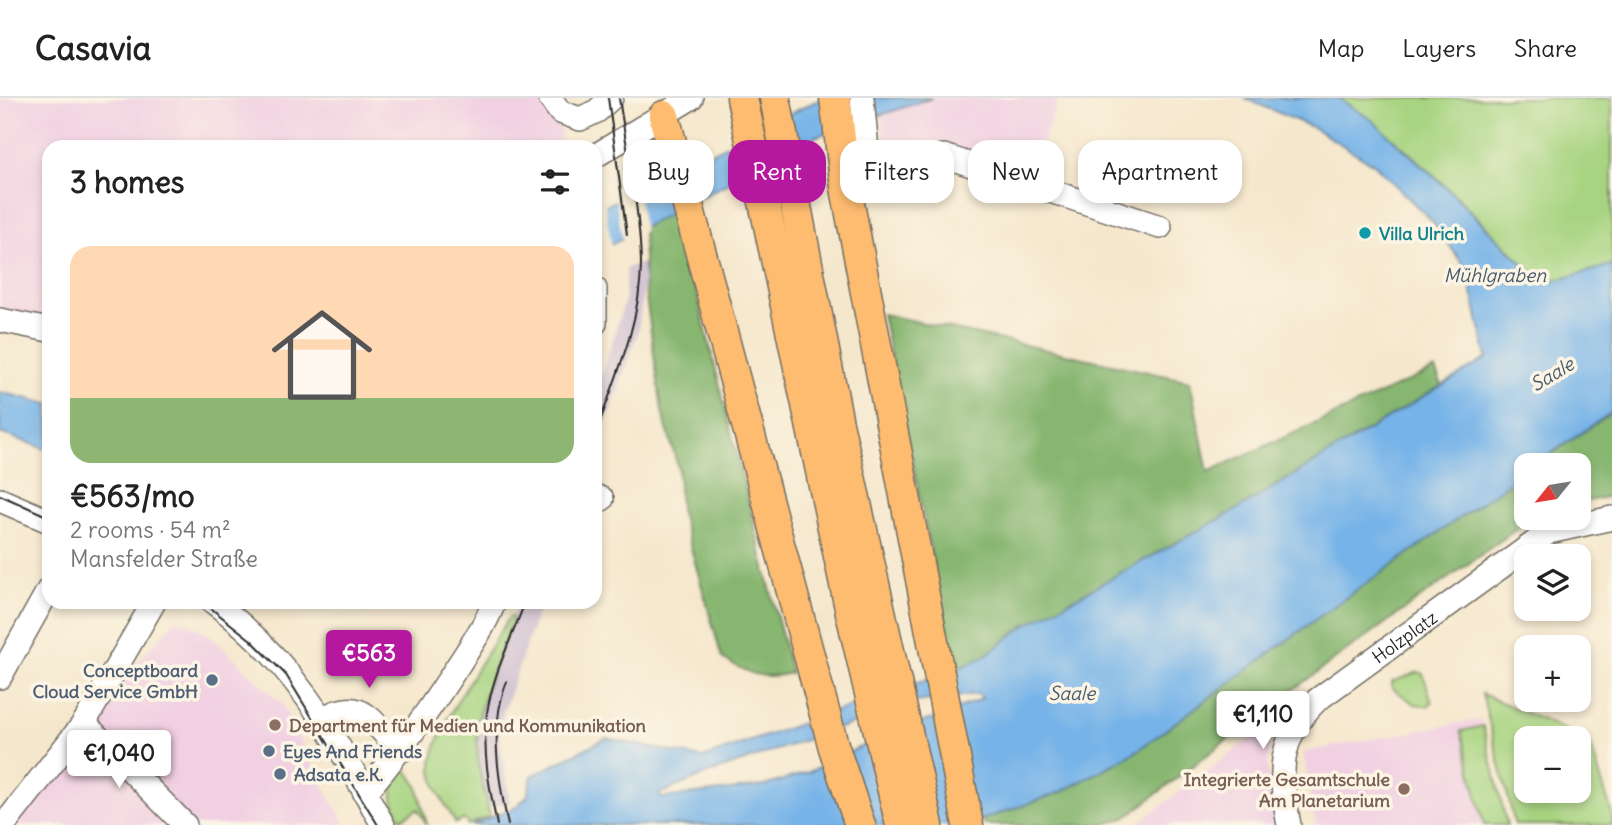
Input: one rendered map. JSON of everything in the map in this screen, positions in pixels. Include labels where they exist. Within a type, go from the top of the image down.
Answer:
[{"type":"main road","points":[[742,98],[769,232],[864,610],[928,825]]},
{"type":"main road","points":[[775,98],[901,825]]},
{"type":"main road","points":[[835,98],[850,140]]},
{"type":"main road","points":[[663,107],[801,628],[834,748],[860,825]]},
{"type":"main road","points":[[861,203],[924,595],[968,825]]},
{"type":"street","points":[[550,98],[560,112],[573,118],[592,114],[611,98]]},
{"type":"street","points":[[602,151],[663,107],[691,98]]},
{"type":"street","points":[[853,140],[862,98]]},
{"type":"street","points":[[954,159],[1160,227]]},
{"type":"street","points":[[0,320],[42,329]]},
{"type":"street","points":[[0,500],[42,518]]},
{"type":"street","name":"Holzplatz","points":[[1289,825],[1282,767],[1286,744],[1303,713],[1549,532],[1612,518]]},
{"type":"street","points":[[0,677],[42,602]]},
{"type":"street","points":[[4,825],[84,723],[150,609]]},
{"type":"street","points":[[221,609],[275,655],[300,684],[383,825]]},
{"type":"street","points":[[365,793],[402,750],[475,638],[490,609]]},
{"type":"street","points":[[322,719],[347,707],[360,710],[402,750]]},
{"type":"street","points":[[84,723],[185,825]]},
{"type":"shaded area","points":[[0,98],[555,98],[561,140],[42,140],[42,329],[0,320]]},
{"type":"shaded area","points":[[932,98],[1059,98],[1043,140],[968,140],[968,157],[954,153],[954,140],[884,140],[881,115]]},
{"type":"shaded area","points":[[646,262],[638,333],[602,433],[602,374],[624,303],[626,268]]},
{"type":"shaded area","points":[[516,609],[539,609],[501,719],[499,738],[510,803],[487,807],[477,743],[481,706]]},
{"type":"shaded area","points":[[175,621],[187,622],[212,637],[282,704],[346,825],[14,825],[92,728],[143,656]]},
{"type":"shaded area","points":[[1276,719],[1267,765],[1277,825],[1136,825]]},
{"type":"shaded area","name":"Integrierte Gesamtschule Am Planetarium","points":[[1481,719],[1507,825],[1316,825],[1303,752]]},
{"type":"green space","points":[[1338,98],[1612,98],[1612,265],[1543,284],[1420,162]]},
{"type":"green space","points":[[676,210],[791,673],[763,676],[739,668],[722,658],[680,509],[678,467],[662,411],[645,290],[643,227]]},
{"type":"green space","points":[[882,314],[1190,381],[1208,472],[1435,369],[1442,385],[1238,509],[1026,625],[983,657],[955,670]]},
{"type":"green space","points":[[1612,412],[1612,496],[1591,500],[1591,453],[1553,453]]},
{"type":"green space","points":[[1514,479],[1515,530],[1284,696],[1125,818],[1101,825],[984,825],[983,819],[1061,792],[1134,753],[1327,611]]},
{"type":"green space","points":[[510,616],[513,618],[488,685],[478,726],[478,760],[490,816],[468,825],[464,819],[456,823],[435,783],[432,769],[434,754],[450,715]]},
{"type":"green space","points":[[1418,672],[1423,674],[1432,702],[1428,706],[1415,704],[1392,688],[1392,682]]},
{"type":"green space","points":[[1482,694],[1514,708],[1514,712],[1524,712],[1556,726],[1514,726],[1514,803],[1591,803],[1591,747],[1612,815],[1612,825],[1515,825]]},
{"type":"green space","points":[[1483,726],[1507,825],[1484,825],[1461,731]]},
{"type":"green space","points":[[404,766],[417,785],[427,825],[418,809],[401,819],[397,811],[393,792],[396,779]]},
{"type":"water","points":[[822,98],[932,98],[809,140],[738,140]]},
{"type":"water","name":"Saale","points":[[1244,98],[1338,98],[1372,120],[1450,191],[1543,284],[1612,265],[1612,412],[1552,453],[1514,453],[1514,479],[1327,611],[1134,753],[1061,792],[967,825],[472,825],[514,808],[527,797],[532,776],[606,738],[702,758],[955,670],[983,657],[1026,625],[1238,509],[1487,358],[1467,270],[1432,221],[1375,165],[1314,128]],"holes":[[[978,694],[982,698],[856,749],[809,772],[764,786],[661,798],[659,794],[707,774],[915,702]]]},
{"type":"water","points":[[728,145],[728,183],[714,190],[714,152]]},
{"type":"water","points":[[623,197],[623,203],[690,203],[602,249],[602,208]]},
{"type":"water","points":[[0,392],[42,402],[42,448],[0,433]]},
{"type":"pier","points":[[623,192],[623,203],[640,203],[644,231],[623,242],[615,196]]},
{"type":"pier","points":[[604,202],[612,248],[602,253]]},
{"type":"tram line","points":[[608,98],[627,235]]},
{"type":"tram line","points":[[602,415],[625,351],[640,286],[638,222],[619,98]]},
{"type":"tram line","points":[[0,495],[42,514]]},
{"type":"tram line","points":[[212,609],[251,640],[286,675],[378,825]]},
{"type":"tram line","points":[[497,825],[486,761],[486,722],[496,676],[522,609]]},
{"type":"tram line","points":[[507,681],[498,716],[497,753],[508,825]]},
{"type":"place","name":"Villa Ulrich","points":[[1365,233]]},
{"type":"place","name":"Conceptboard Cloud Service GmbH","points":[[212,680]]},
{"type":"place","name":"Department für Medien und Kommunikation","points":[[275,725]]},
{"type":"place","name":"Eyes And Friends","points":[[269,751]]},
{"type":"place","name":"Adsata e.K.","points":[[280,774]]},
{"type":"place","name":"Integrierte Gesamtschule Am Planetarium","points":[[1404,789]]},
{"type":"water label","name":"Mühlgraben","points":[[1495,275]]}]
